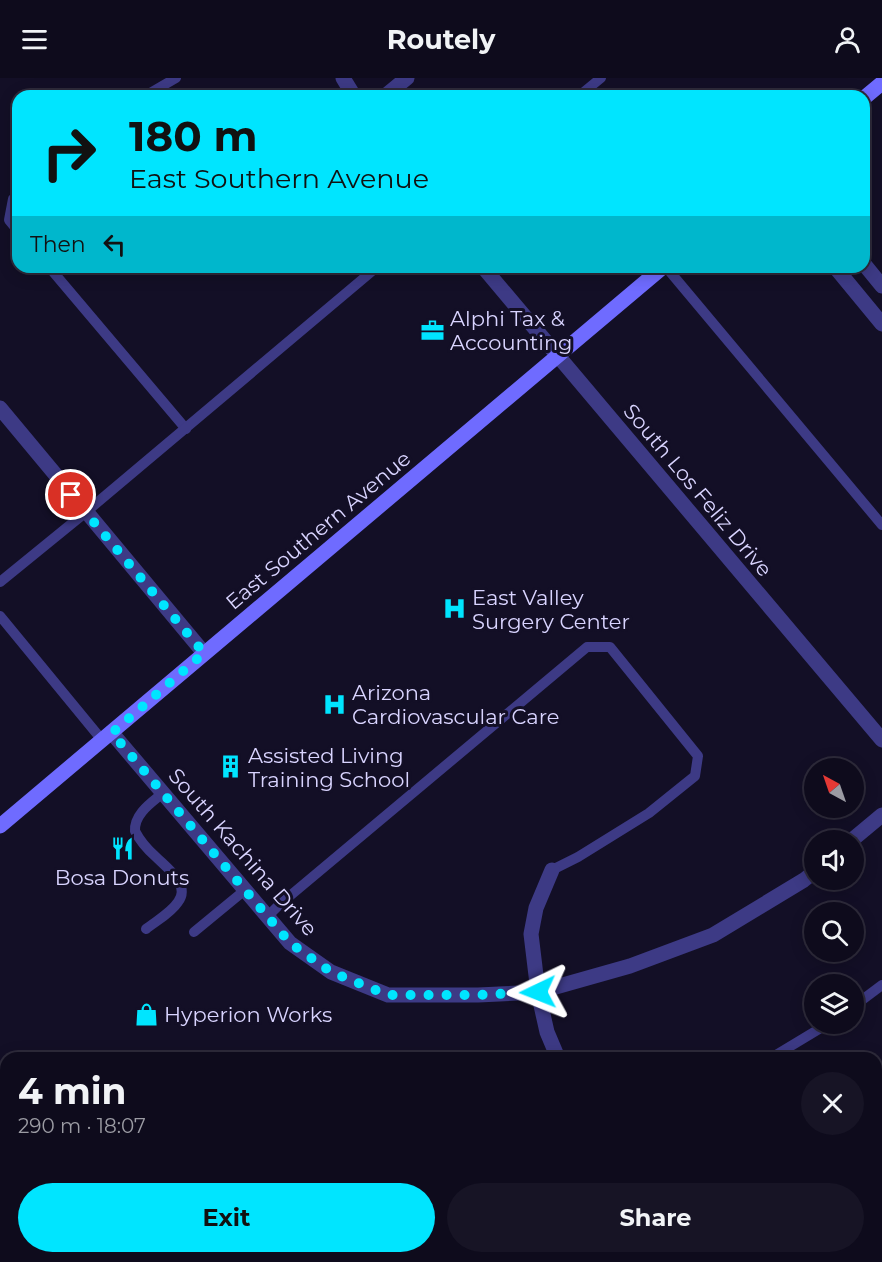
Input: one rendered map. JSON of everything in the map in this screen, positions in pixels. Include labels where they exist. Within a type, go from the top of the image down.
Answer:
[{"type":"main road","points":[[870,93],[882,83]]},
{"type":"main road","name":"East Southern Avenue","points":[[0,826],[658,273]]},
{"type":"street","points":[[393,90],[407,78]]},
{"type":"street","points":[[870,271],[882,286]]},
{"type":"street","name":"South Los Feliz Drive","points":[[488,273],[882,740]]},
{"type":"street","points":[[840,273],[882,324]]},
{"type":"street","points":[[0,408],[204,653]]},
{"type":"street","name":"South Kachina Drive","points":[[107,736],[163,793],[290,943],[331,972],[388,995],[538,992],[630,966],[713,935],[804,880]]},
{"type":"street","points":[[864,830],[882,815]]},
{"type":"street","points":[[552,870],[536,908],[531,934],[538,992],[547,1032],[555,1052]]},
{"type":"lane","points":[[155,90],[176,78]]},
{"type":"lane","points":[[586,90],[601,78]]},
{"type":"lane","points":[[12,204],[9,220],[12,224]]},
{"type":"lane","points":[[54,273],[186,429]]},
{"type":"lane","points":[[0,582],[186,429],[370,273]]},
{"type":"lane","points":[[670,273],[882,525]]},
{"type":"lane","points":[[0,616],[107,736]]},
{"type":"lane","points":[[267,917],[586,647],[610,647],[698,756],[695,776],[649,813],[552,870]]},
{"type":"lane","points":[[146,929],[181,900],[182,892],[178,880],[135,831],[136,820],[141,813],[163,793]]},
{"type":"lane","points":[[194,932],[245,890]]},
{"type":"lane","points":[[864,998],[882,985]]},
{"type":"lane","points":[[781,1052],[811,1034]]},
{"type":"place","name":"Alphi Tax & Accounting","points":[[432,330]]},
{"type":"place","name":"East Valley Surgery Center","points":[[454,609]]},
{"type":"place","name":"Arizona Cardiovascular Care","points":[[334,704]]},
{"type":"place","name":"Assisted Living Training School","points":[[230,767]]},
{"type":"place","name":"Bosa Donuts","points":[[122,849]]},
{"type":"place","name":"Hyperion Works","points":[[146,1014]]},
{"type":"route","points":[[71,495],[204,653],[112,733],[290,943],[331,972],[388,995],[538,992]]}]
